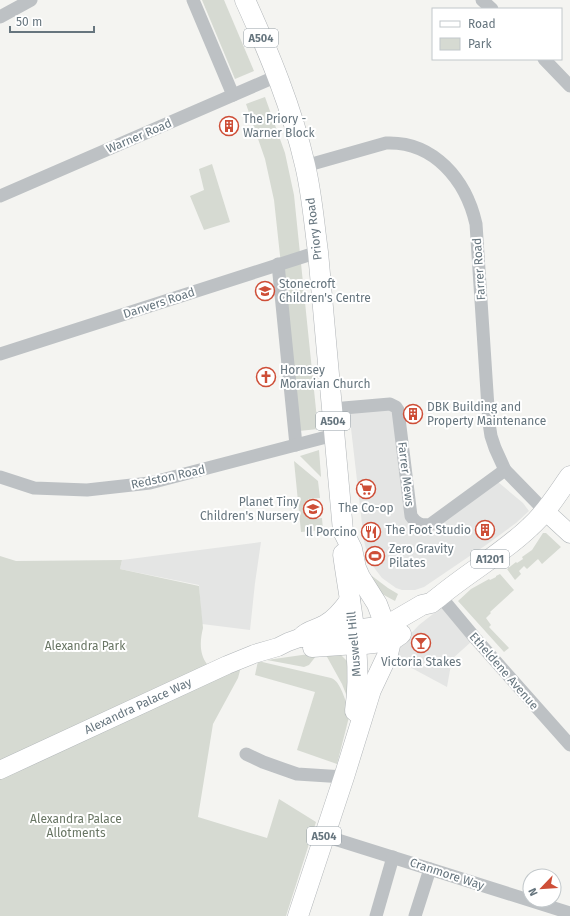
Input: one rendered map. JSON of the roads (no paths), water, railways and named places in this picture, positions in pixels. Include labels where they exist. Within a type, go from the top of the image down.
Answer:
[{"type":"main road","name":"Priory Road","points":[[245,0],[277,76],[294,125],[305,166],[318,252],[343,531],[352,549],[356,568],[360,577],[377,604],[382,634]]},
{"type":"main road","name":"A1201","points":[[382,634],[398,637],[434,604],[531,527],[545,511],[570,476]]},
{"type":"main road","name":"Muswell Hill","points":[[343,531],[343,552],[355,637],[358,691],[350,757]]},
{"type":"main road","points":[[360,577],[388,601],[402,607],[434,604]]},
{"type":"main road","points":[[302,637],[306,633],[324,626],[334,619],[341,613],[350,600]]},
{"type":"main road","name":"Muswell Hill","points":[[298,916],[371,690],[388,654],[382,634]]},
{"type":"main road","points":[[355,637],[366,641],[371,637],[382,634]]},
{"type":"main road","points":[[358,691],[382,634]]},
{"type":"street","points":[[0,17],[31,0]]},
{"type":"street","points":[[193,0],[233,95]]},
{"type":"street","points":[[482,0],[491,8]]},
{"type":"street","points":[[545,60],[570,86]]},
{"type":"street","name":"Warner Road","points":[[0,196],[277,76]]},
{"type":"street","name":"Farrer Road","points":[[305,166],[386,143],[398,142],[418,148],[431,155],[457,179],[472,207],[476,224],[491,436],[505,470],[545,511]]},
{"type":"street","name":"Danvers Road","points":[[0,354],[318,252]]},
{"type":"street","points":[[278,264],[296,445]]},
{"type":"street","name":"Farrer Mews","points":[[332,409],[390,404],[396,407],[398,410],[411,516],[418,524],[431,524],[505,470]]},
{"type":"street","name":"Redston Road","points":[[0,477],[34,488],[95,490],[150,484],[334,435]]},
{"type":"street","points":[[545,511],[570,534]]},
{"type":"street","name":"Etheldene Avenue","points":[[434,604],[570,745]]},
{"type":"street","name":"Alexandra Palace Way","points":[[0,770],[227,665],[254,654],[278,648],[288,642],[302,637],[307,639],[355,637]]},
{"type":"street","name":"Alexandra Palace Way","points":[[278,648],[290,650],[355,637]]},
{"type":"street","points":[[246,754],[263,762],[298,774],[344,777]]},
{"type":"street","name":"Cranmore Way","points":[[325,836],[570,913]]},
{"type":"street","points":[[376,916],[393,857]]},
{"type":"street","points":[[415,916],[430,869]]},
{"type":"place","name":"The Priory - Warner Block","points":[[229,126]]},
{"type":"place","name":"Stonecroft Children's Centre","points":[[265,291]]},
{"type":"place","name":"Hornsey Moravian Church","points":[[266,377]]},
{"type":"place","name":"DBK Building and Property Maintenance","points":[[413,414]]},
{"type":"place","name":"The Co-op","points":[[366,489]]},
{"type":"place","name":"Planet Tiny Children's Nursery","points":[[313,509]]},
{"type":"place","name":"The Foot Studio","points":[[485,530]]},
{"type":"place","name":"Il Porcino","points":[[371,532]]},
{"type":"place","name":"Zero Gravity Pilates","points":[[375,556]]},
{"type":"place","name":"Victoria Stakes","points":[[421,643]]},
{"type":"park label","name":"Alexandra Park","points":[[85,646]]},
{"type":"park label","name":"Alexandra Palace Allotments","points":[[76,826]]}]
